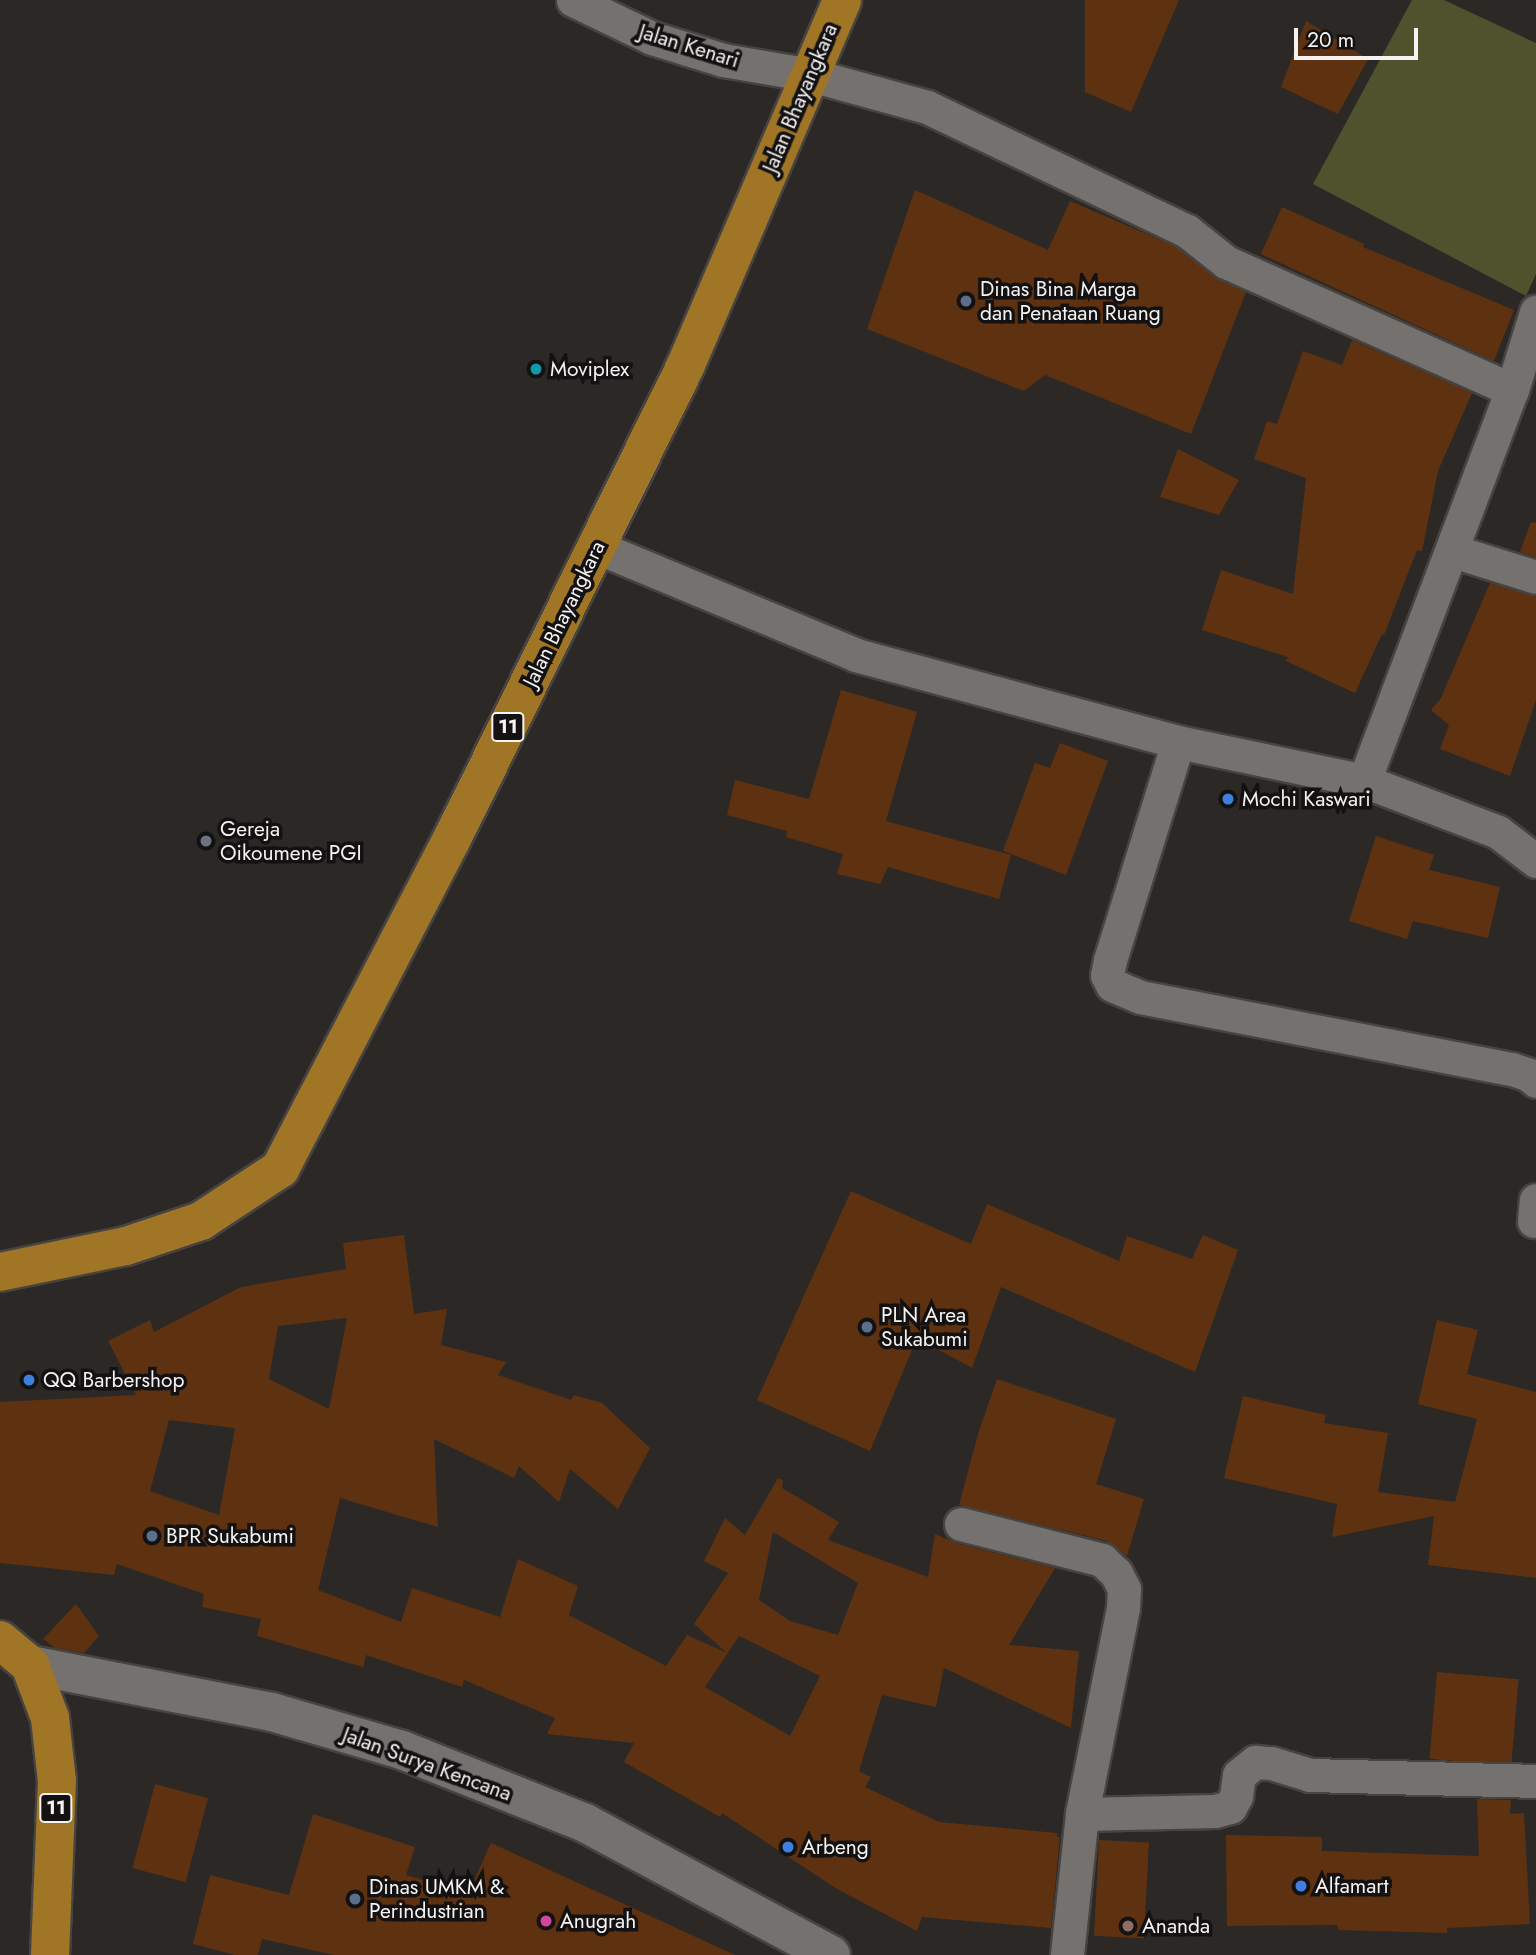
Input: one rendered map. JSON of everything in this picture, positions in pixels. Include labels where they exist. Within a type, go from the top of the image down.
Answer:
[{"type":"highway","name":"Jalan Bhayangkara","points":[[0,1272],[126,1246],[201,1221],[280,1169],[452,839],[685,367],[842,0]]},
{"type":"highway","name":"Jalan Surya Kencana","points":[[0,1640],[30,1665]]},
{"type":"highway","name":"11","points":[[30,1665],[50,1717],[57,1781],[50,1955]]},
{"type":"street","name":"Jalan Kenari","points":[[573,0],[652,38],[723,60],[811,75],[927,107],[1187,231],[1226,262],[1512,390]]},
{"type":"street","points":[[1364,781],[1453,551],[1512,390],[1536,312]]},
{"type":"street","points":[[597,547],[856,655],[1178,742],[1364,781],[1498,832],[1536,861]]},
{"type":"street","points":[[1453,551],[1536,577]]},
{"type":"street","points":[[1178,742],[1110,961],[1107,975],[1112,985],[1140,997],[1512,1069],[1530,1075],[1536,1081]]},
{"type":"street","points":[[961,1524],[1102,1560],[1116,1573],[1124,1589],[1123,1608],[1082,1814],[1067,1955]]},
{"type":"street","name":"Jalan Surya Kencana","points":[[30,1665],[272,1712],[402,1750],[585,1823],[831,1955]]},
{"type":"street","points":[[1082,1814],[1215,1811],[1230,1807],[1236,1796],[1239,1775],[1255,1762],[1271,1763],[1310,1775],[1536,1781]]},
{"type":"green space","points":[[1412,0],[1444,0],[1536,43],[1536,274],[1526,296],[1313,184]]},
{"type":"building","points":[[1085,0],[1179,0],[1131,112],[1085,92]]},
{"type":"building","points":[[1306,21],[1368,59],[1338,114],[1281,87]]},
{"type":"building","points":[[915,190],[1048,250],[1070,201],[1177,247],[1214,277],[1246,292],[1191,434],[1045,375],[1024,391],[867,329]]},
{"type":"building","points":[[1282,207],[1364,244],[1363,247],[1514,310],[1494,361],[1261,254]]},
{"type":"building","points":[[1352,340],[1472,393],[1438,471],[1422,551],[1417,550],[1384,635],[1382,634],[1355,693],[1286,661],[1288,657],[1202,630],[1221,570],[1293,594],[1306,478],[1254,459],[1267,421],[1277,424],[1303,351],[1342,365]]},
{"type":"building","points":[[1178,449],[1239,480],[1219,515],[1160,497]]},
{"type":"building","points":[[1531,522],[1536,523],[1536,557],[1520,552]]},
{"type":"building","points":[[1490,583],[1536,596],[1536,700],[1510,776],[1440,749],[1449,725],[1431,710],[1441,698]]},
{"type":"building","points":[[841,690],[917,712],[886,821],[1011,855],[999,899],[888,867],[880,884],[837,874],[843,854],[786,837],[787,831],[727,815],[735,780],[809,799]]},
{"type":"building","points":[[1060,743],[1108,761],[1066,875],[1003,851],[1035,763],[1050,768]]},
{"type":"building","points":[[1376,836],[1434,855],[1429,870],[1500,887],[1488,938],[1413,921],[1407,939],[1349,921]]},
{"type":"building","points":[[851,1191],[971,1244],[987,1204],[1119,1261],[1127,1236],[1192,1259],[1203,1235],[1238,1250],[1195,1372],[1001,1287],[972,1368],[917,1338],[870,1451],[757,1400]]},
{"type":"building","points":[[404,1235],[414,1314],[447,1309],[441,1345],[506,1362],[498,1375],[571,1400],[574,1395],[602,1403],[650,1448],[618,1509],[570,1469],[559,1502],[519,1466],[514,1478],[434,1439],[438,1527],[340,1498],[318,1590],[401,1622],[412,1588],[500,1617],[518,1559],[578,1586],[569,1615],[666,1666],[687,1635],[727,1653],[694,1624],[728,1573],[704,1561],[725,1518],[745,1535],[778,1478],[783,1480],[782,1488],[839,1522],[828,1540],[928,1577],[935,1534],[956,1543],[1055,1568],[1009,1645],[1079,1651],[1071,1728],[944,1668],[936,1707],[882,1695],[859,1771],[871,1777],[865,1787],[939,1822],[1057,1833],[1057,1837],[1060,1837],[1051,1928],[922,1917],[917,1931],[837,1889],[722,1813],[720,1817],[624,1762],[634,1743],[547,1734],[555,1718],[464,1680],[462,1687],[366,1655],[363,1667],[257,1636],[261,1619],[202,1607],[204,1594],[117,1564],[114,1575],[0,1563],[0,1402],[136,1395],[108,1341],[150,1320],[154,1332],[241,1287],[346,1269],[343,1243]],"holes":[[[347,1318],[329,1409],[269,1379],[278,1326]],[[169,1420],[235,1428],[219,1515],[150,1491]],[[773,1532],[858,1583],[838,1635],[790,1621],[759,1600]],[[739,1636],[820,1676],[790,1736],[705,1687]]]},
{"type":"building","points":[[1437,1320],[1478,1330],[1467,1374],[1536,1392],[1536,1578],[1428,1565],[1434,1516],[1332,1537],[1337,1504],[1224,1478],[1243,1396],[1326,1415],[1324,1423],[1388,1433],[1378,1492],[1455,1502],[1477,1419],[1418,1404]]},
{"type":"building","points":[[997,1379],[1116,1419],[1096,1484],[1144,1499],[1127,1556],[1107,1541],[959,1505],[978,1434]]},
{"type":"building","points":[[76,1604],[99,1636],[84,1653],[55,1648],[43,1639]]},
{"type":"building","points":[[1437,1672],[1519,1679],[1511,1766],[1429,1759]]},
{"type":"building","points":[[155,1784],[208,1798],[186,1882],[132,1868]]},
{"type":"building","points":[[1477,1799],[1511,1800],[1510,1814],[1524,1813],[1530,1924],[1447,1928],[1447,1933],[1338,1930],[1338,1925],[1227,1926],[1226,1835],[1322,1837],[1322,1851],[1479,1856]]},
{"type":"building","points":[[313,1814],[415,1847],[406,1875],[468,1894],[491,1843],[735,1955],[334,1955],[262,1939],[258,1955],[235,1955],[193,1944],[210,1875],[289,1895]]},
{"type":"building","points":[[1099,1840],[1149,1843],[1144,1938],[1094,1936]]},
{"type":"place","name":"Dinas Bina Marga dan Penataan Ruang","points":[[966,301]]},
{"type":"place","name":"Moviplex","points":[[536,369]]},
{"type":"place","name":"Mochi Kaswari","points":[[1228,799]]},
{"type":"place","name":"Gereja Oikoumene PGI","points":[[206,841]]},
{"type":"place","name":"PLN Area Sukabumi","points":[[867,1327]]},
{"type":"place","name":"QQ Barbershop","points":[[29,1380]]},
{"type":"place","name":"BPR Sukabumi","points":[[152,1536]]},
{"type":"place","name":"Arbeng","points":[[788,1847]]},
{"type":"place","name":"Alfamart","points":[[1301,1886]]},
{"type":"place","name":"Dinas UMKM & Perindustrian","points":[[355,1899]]},
{"type":"place","name":"Anugrah","points":[[546,1921]]},
{"type":"place","name":"Ananda","points":[[1128,1926]]}]
